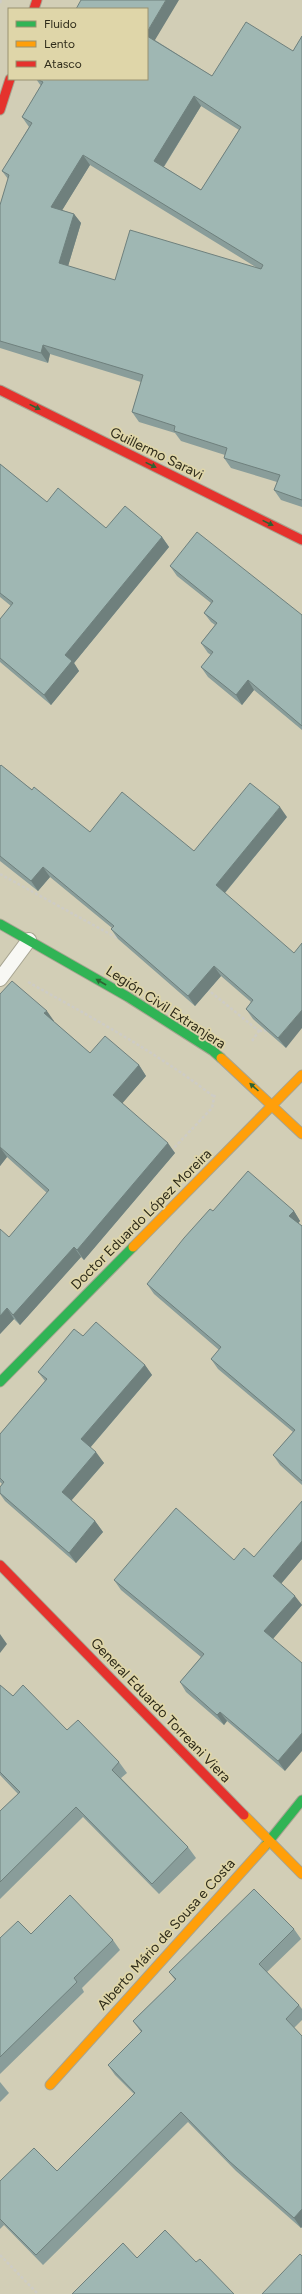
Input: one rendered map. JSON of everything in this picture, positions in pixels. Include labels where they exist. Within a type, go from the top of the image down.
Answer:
[{"type":"street","points":[[0,110],[10,80]]},
{"type":"street","name":"Guillermo Saravi","points":[[0,390],[302,540]]},
{"type":"street","name":"Legión Civil Extranjera","points":[[0,924],[128,997],[213,1051],[274,1105],[302,1134]]},
{"type":"street","name":"Doctor Eduardo López Moreira","points":[[0,1382],[302,1075]]},
{"type":"street","name":"General Eduardo Torreani Viera","points":[[0,1565],[268,1841],[302,1874]]},
{"type":"street","name":"Alberto Mário de Sousa e Costa","points":[[50,2085],[268,1841],[302,1800]]},
{"type":"lane","points":[[0,979],[29,940]]},
{"type":"path","points":[[0,874],[125,942]]},
{"type":"path","name":"Doctor Eduardo López Moreira","points":[[27,981],[101,1022],[193,1081],[213,1096],[212,1108],[169,1154]]},
{"type":"path","points":[[201,985],[215,993],[259,1031],[270,1030]]},
{"type":"path","points":[[252,1041],[259,1031]]},
{"type":"path","points":[[0,2255],[38,2294]]},
{"type":"building","points":[[81,0],[166,0],[148,30],[148,8],[77,8]]},
{"type":"building","points":[[246,22],[293,51],[302,36],[302,500],[274,490],[280,475],[224,458],[227,448],[174,431],[175,426],[132,412],[143,375],[43,345],[41,353],[0,341],[0,205],[9,175],[2,171],[32,123],[22,117],[43,82],[39,80],[148,80],[148,37],[212,76]],"holes":[[[194,96],[241,127],[201,190],[154,161]],[[83,155],[263,265],[261,269],[130,230],[115,280],[59,263],[74,214],[51,207]]]},
{"type":"building","points":[[0,464],[47,502],[58,488],[106,528],[125,506],[162,537],[65,655],[72,661],[44,695],[0,658],[0,619],[13,603],[0,593]]},
{"type":"building","points":[[197,532],[302,615],[302,726],[248,680],[236,695],[201,667],[213,652],[201,643],[217,623],[204,613],[213,601],[170,566]]},
{"type":"building","points":[[1,765],[32,790],[34,787],[90,832],[122,792],[194,851],[250,783],[280,807],[216,885],[294,953],[302,943],[302,1010],[278,1038],[246,1009],[253,1000],[214,966],[188,996],[111,929],[114,926],[43,867],[31,881],[0,856]]},
{"type":"building","points":[[12,981],[47,1011],[44,1013],[90,1053],[105,1036],[139,1065],[113,1095],[168,1143],[77,1250],[74,1247],[13,1315],[7,1308],[0,1316],[0,1229],[9,1237],[49,1190],[0,1147],[0,994]]},
{"type":"building","points":[[248,1171],[294,1211],[289,1216],[302,1226],[302,1481],[273,1455],[295,1430],[211,1359],[221,1347],[147,1284],[184,1238],[210,1209],[213,1211]]},
{"type":"building","points":[[96,1322],[145,1365],[81,1439],[96,1452],[62,1492],[95,1521],[69,1553],[0,1493],[0,1487],[4,1482],[0,1478],[0,1434],[47,1379],[38,1372],[74,1329],[83,1336]]},
{"type":"building","points":[[302,1501],[302,1541],[273,1576],[295,1596],[264,1631],[302,1663],[302,1733],[278,1761],[220,1712],[217,1715],[180,1682],[204,1654],[114,1580],[176,1508],[234,1560],[244,1548],[254,1557]]},
{"type":"building","points":[[0,1685],[13,1696],[23,1685],[67,1730],[78,1720],[119,1762],[112,1770],[188,1847],[152,1884],[76,1807],[0,1882],[0,1811],[20,1792],[0,1772]]},
{"type":"building","points":[[254,1889],[294,1929],[259,1964],[299,2005],[286,2019],[302,2036],[302,2209],[294,2218],[229,2161],[181,2112],[36,2255],[0,2219],[0,2181],[34,2148],[57,2171],[135,2093],[108,2065],[142,2031],[133,2021],[176,1979],[169,1972]]},
{"type":"building","points":[[70,1895],[113,1940],[74,1978],[77,1982],[0,2057],[0,1938],[18,1921],[31,1934]]},
{"type":"building","points":[[165,2230],[196,2262],[200,2259],[234,2294],[72,2294],[123,2243],[137,2258]]},
{"type":"building","points":[[300,2254],[302,2256],[302,2294],[262,2294]]},
{"type":"traffic: fast","points":[[0,924],[128,997],[213,1051],[221,1058]]},
{"type":"traffic: fast","points":[[0,1382],[133,1247]]},
{"type":"traffic: fast","points":[[265,1846],[302,1800]]},
{"type":"traffic: slow","points":[[221,1058],[302,1134]]},
{"type":"traffic: slow","points":[[133,1247],[302,1075]]},
{"type":"traffic: slow","points":[[244,1815],[302,1874]]},
{"type":"traffic: slow","points":[[50,2085],[265,1846]]},
{"type":"traffic: jam","points":[[34,8],[37,0]]},
{"type":"traffic: jam","points":[[0,110],[10,80]]},
{"type":"traffic: jam","points":[[0,390],[302,540]]},
{"type":"traffic: jam","points":[[0,1565],[244,1815]]}]
